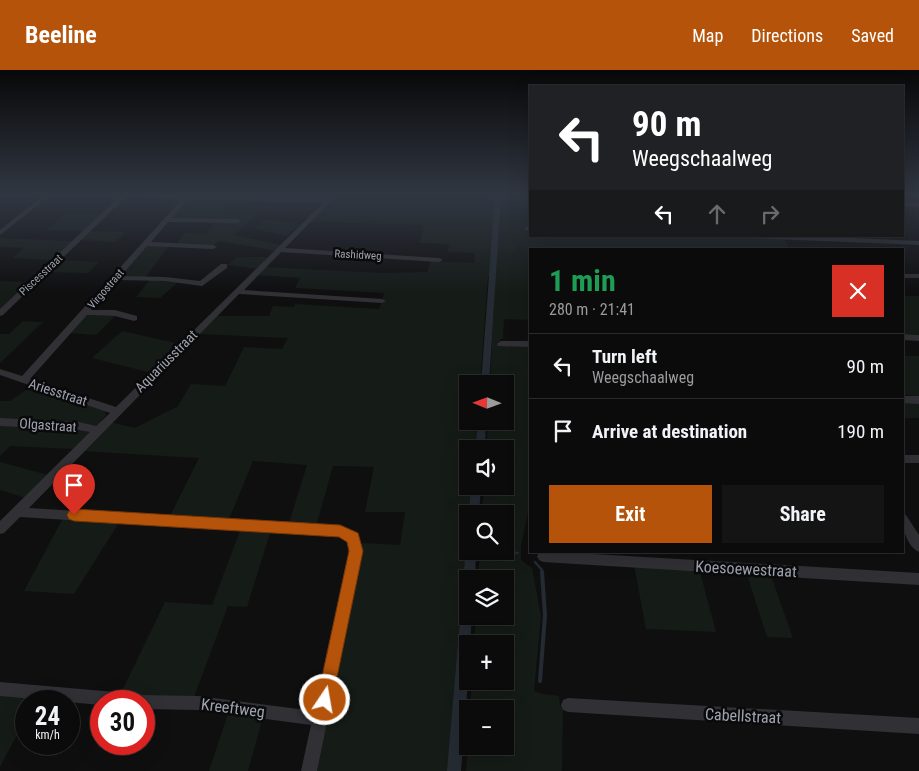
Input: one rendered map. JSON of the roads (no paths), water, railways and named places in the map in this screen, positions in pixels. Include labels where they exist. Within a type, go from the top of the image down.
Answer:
[{"type":"street","name":"Piscesstraat","points":[[0,313],[91,228]]},
{"type":"street","name":"Virgostraat","points":[[24,380],[87,312],[160,228]]},
{"type":"street","name":"Aquariusstraat","points":[[0,529],[96,430],[301,228]]},
{"type":"street","points":[[765,237],[919,243]]},
{"type":"street","points":[[145,244],[213,247]]},
{"type":"street","name":"Rashidweg","points":[[278,250],[439,260]]},
{"type":"street","points":[[116,278],[166,279],[202,284],[224,266]]},
{"type":"street","points":[[904,276],[919,276]]},
{"type":"street","points":[[237,292],[382,301]]},
{"type":"street","points":[[87,312],[115,313],[134,318]]},
{"type":"street","points":[[904,336],[919,338]]},
{"type":"street","points":[[501,344],[529,344]]},
{"type":"street","name":"Ariesstraat","points":[[0,372],[116,411]]},
{"type":"street","points":[[904,399],[919,400]]},
{"type":"street","name":"Olgastraat","points":[[0,422],[79,426],[96,430]]},
{"type":"street","points":[[904,458],[919,459]]},
{"type":"street","points":[[16,512],[340,532],[354,538],[356,551],[309,771]]},
{"type":"street","points":[[904,523],[919,546]]},
{"type":"street","name":"Koesoewestraat","points":[[543,556],[919,579]]},
{"type":"street","points":[[0,689],[90,697]]},
{"type":"street","name":"Kreeftweg","points":[[155,702],[198,703],[321,719]]},
{"type":"street","name":"Cabellstraat","points":[[568,705],[919,726]]},
{"type":"waterway","points":[[486,375],[496,228]]},
{"type":"waterway","points":[[481,430],[481,440]]},
{"type":"waterway","points":[[475,495],[475,505]]},
{"type":"waterway","points":[[514,553],[518,553]]},
{"type":"waterway","points":[[470,560],[470,570]]},
{"type":"waterway","points":[[535,562],[542,572]]},
{"type":"waterway","points":[[540,681],[545,615],[542,572]]},
{"type":"waterway","points":[[454,771],[466,625]]}]
